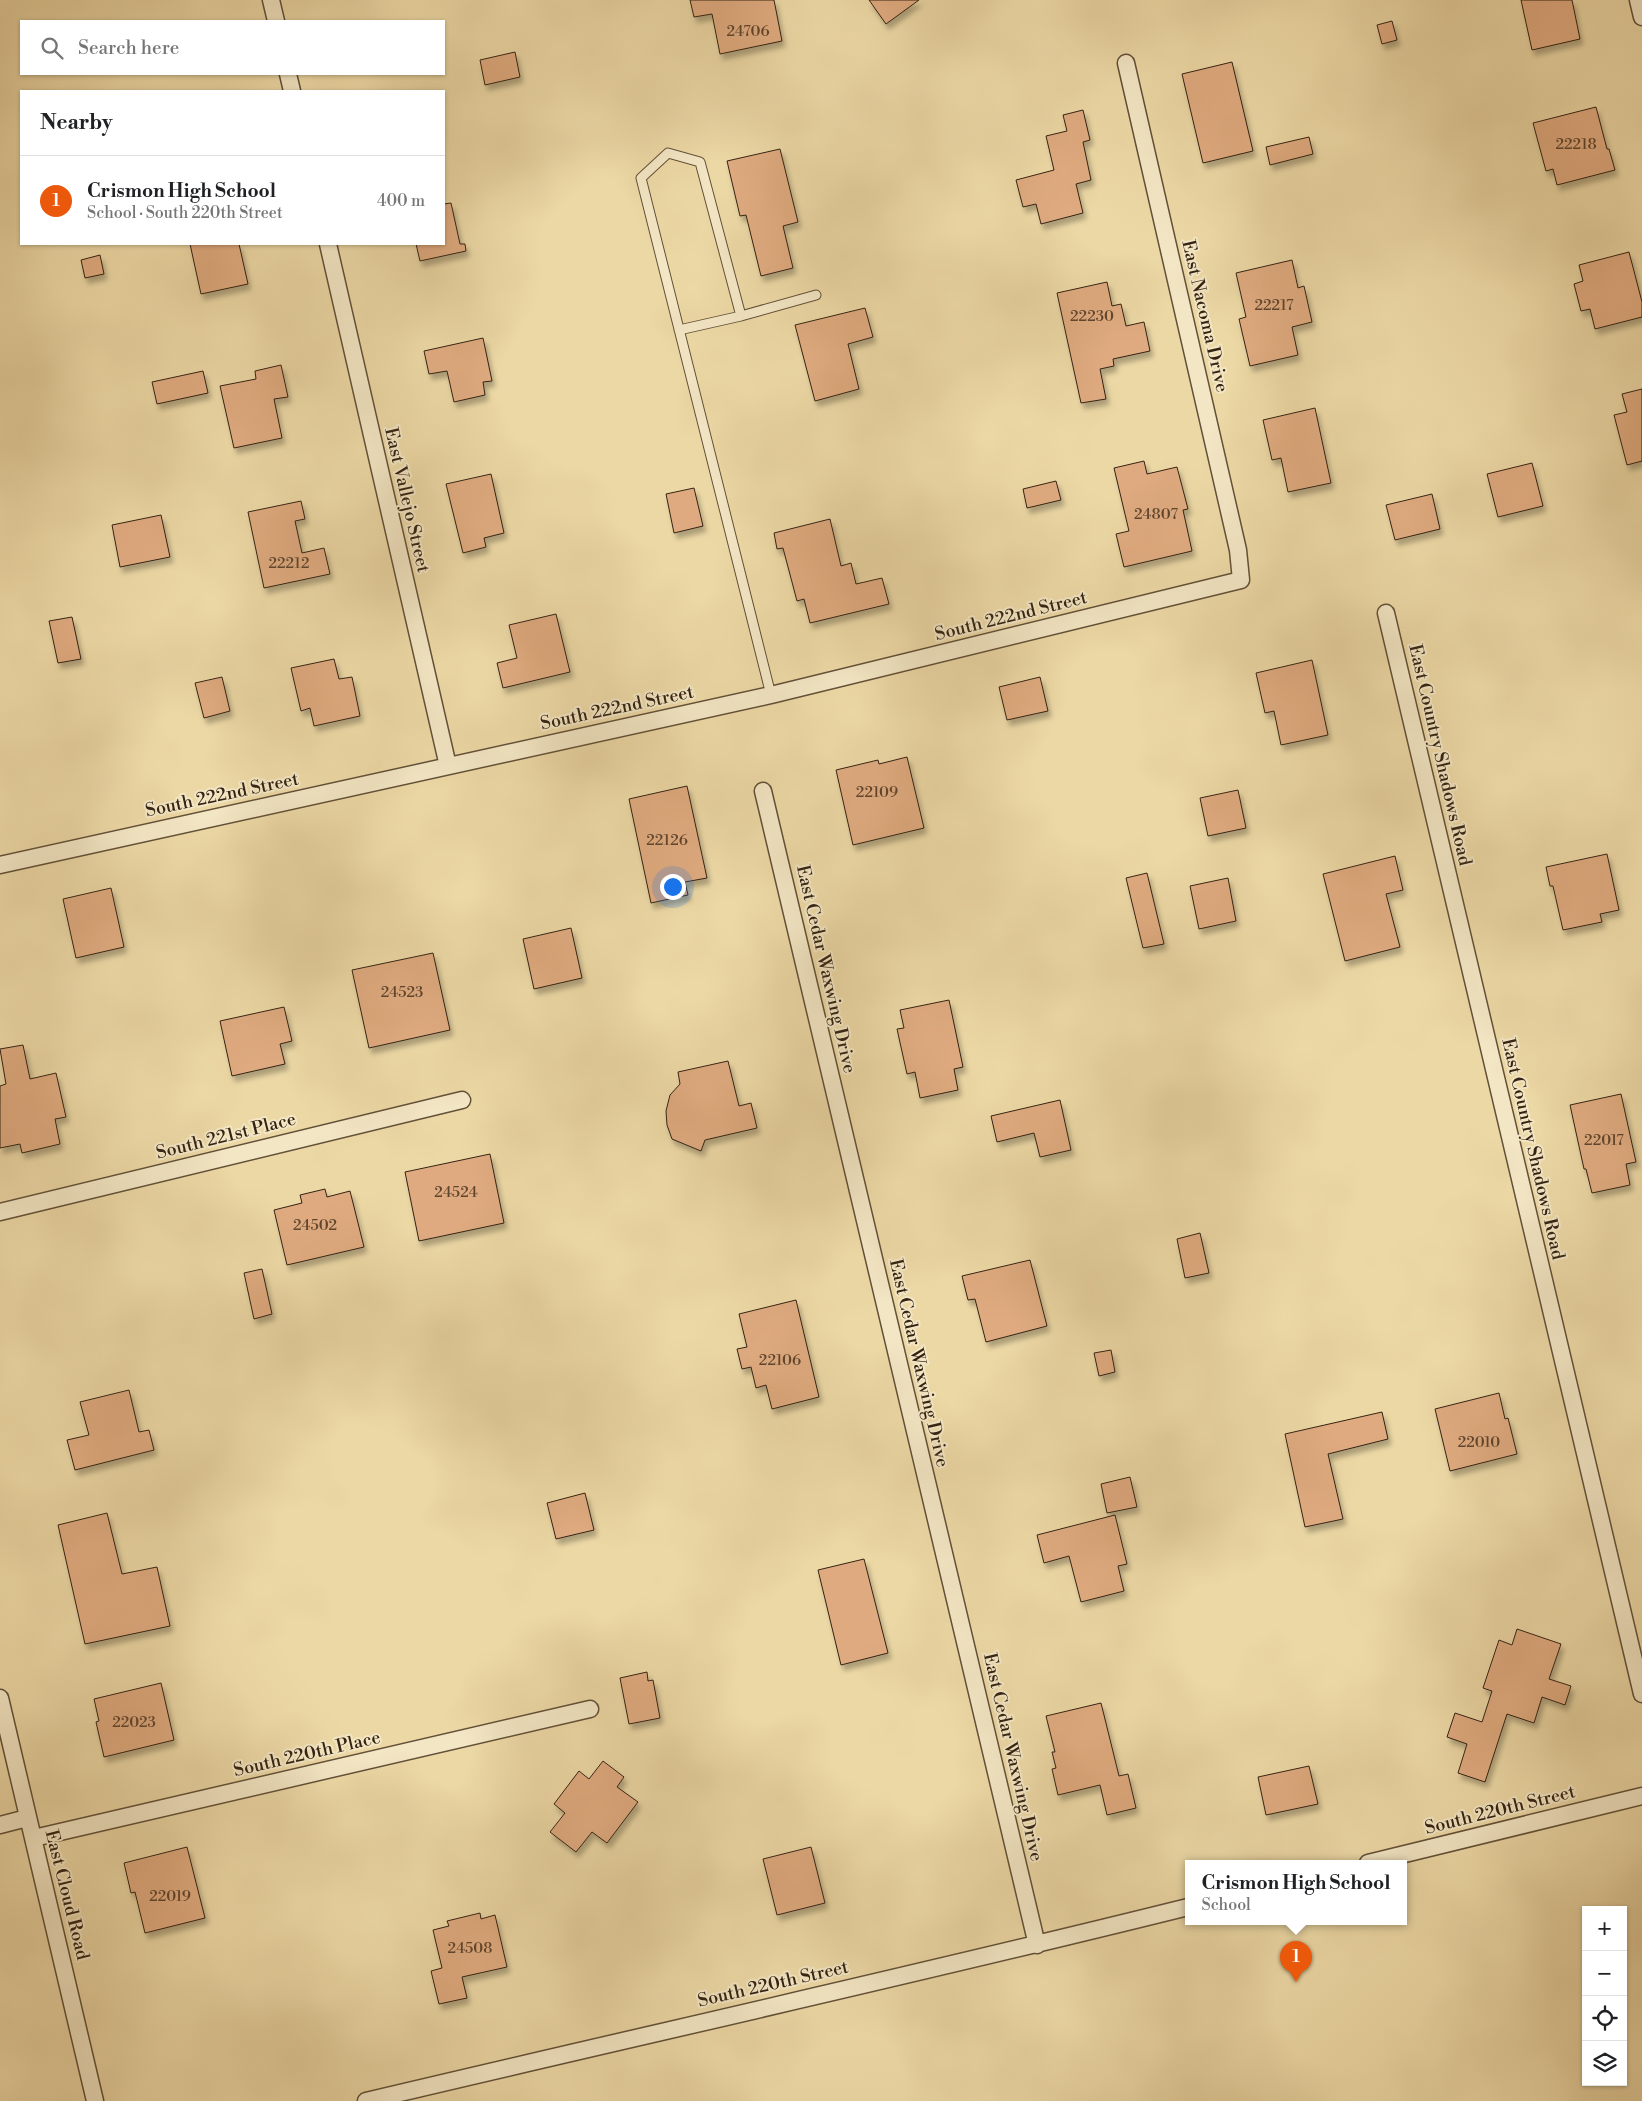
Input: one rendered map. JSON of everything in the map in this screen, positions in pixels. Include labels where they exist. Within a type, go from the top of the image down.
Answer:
[{"type":"street","points":[[272,0],[276,20]]},
{"type":"street","points":[[1638,0],[1642,17]]},
{"type":"street","name":"East Nacoma Drive","points":[[1126,62],[1238,550],[1241,580]]},
{"type":"street","points":[[288,75],[292,90]]},
{"type":"street","name":"East Vallejo Street","points":[[328,245],[448,766]]},
{"type":"street","name":"South 222nd Street","points":[[0,865],[770,695],[1241,580]]},
{"type":"street","name":"East Country Shadows Road","points":[[1386,613],[1642,1694]]},
{"type":"street","name":"East Cedar Waxwing Drive","points":[[763,791],[1036,1945]]},
{"type":"street","name":"South 221st Place","points":[[0,1212],[462,1100]]},
{"type":"street","name":"East Cloud Road","points":[[0,1698],[95,2101]]},
{"type":"street","name":"South 220th Place","points":[[34,1838],[590,1709]]},
{"type":"street","name":"South 220th Street","points":[[1380,1860],[1642,1796]]},
{"type":"street","points":[[0,1825],[27,1818]]},
{"type":"street","name":"South 220th Street","points":[[366,2101],[677,2027],[1036,1945],[1185,1908]]},
{"type":"lane","points":[[741,316],[700,162],[668,153],[640,178],[770,695]]},
{"type":"lane","points":[[679,330],[741,316],[816,295]]},
{"type":"building","points":[[690,0],[774,0],[782,41],[720,54],[712,14],[694,17]]},
{"type":"building","points":[[869,0],[919,0],[886,24]]},
{"type":"building","points":[[1521,0],[1572,0],[1580,39],[1532,50]]},
{"type":"building","points":[[1392,21],[1397,40],[1382,44],[1377,25]]},
{"type":"building","points":[[515,52],[520,77],[485,85],[480,60]]},
{"type":"building","points":[[1232,62],[1253,151],[1203,163],[1182,74]]},
{"type":"building","points":[[1596,107],[1607,149],[1609,149],[1615,170],[1557,185],[1553,169],[1546,171],[1533,123]]},
{"type":"building","points":[[1083,110],[1090,140],[1083,142],[1091,180],[1076,184],[1083,213],[1041,224],[1036,204],[1023,207],[1016,180],[1054,170],[1046,136],[1067,131],[1063,115]]},
{"type":"building","points":[[1309,137],[1313,154],[1270,165],[1266,147]]},
{"type":"building","points":[[780,149],[798,222],[783,226],[793,268],[761,276],[746,215],[740,216],[727,161]]},
{"type":"building","points":[[451,203],[460,244],[465,244],[466,251],[420,261],[416,245],[445,245],[445,204]]},
{"type":"building","points":[[190,245],[239,245],[248,284],[201,294]]},
{"type":"building","points":[[1629,252],[1642,302],[1642,317],[1595,329],[1590,309],[1581,311],[1574,284],[1583,281],[1579,265]]},
{"type":"building","points":[[100,255],[104,274],[85,278],[81,260]]},
{"type":"building","points":[[1292,260],[1298,288],[1304,286],[1312,322],[1292,327],[1298,355],[1250,366],[1239,319],[1246,317],[1236,273]]},
{"type":"building","points":[[1107,282],[1112,306],[1121,304],[1126,326],[1144,322],[1150,351],[1113,359],[1114,366],[1100,369],[1106,399],[1081,403],[1057,293]]},
{"type":"building","points":[[865,308],[873,337],[848,344],[859,389],[815,401],[795,325]]},
{"type":"building","points":[[483,338],[492,381],[483,382],[485,395],[454,402],[447,371],[429,374],[424,351]]},
{"type":"building","points":[[281,365],[288,397],[274,399],[282,438],[234,448],[220,386],[256,379],[255,371]]},
{"type":"building","points":[[203,371],[208,393],[157,404],[152,382]]},
{"type":"building","points":[[1642,389],[1642,461],[1627,465],[1614,415],[1627,412],[1622,394]]},
{"type":"building","points":[[1315,408],[1331,483],[1288,492],[1281,458],[1272,460],[1263,420]]},
{"type":"building","points":[[1144,461],[1147,474],[1177,467],[1188,509],[1183,510],[1192,551],[1124,567],[1116,534],[1129,531],[1114,468]]},
{"type":"building","points":[[1532,463],[1543,506],[1498,517],[1487,474]]},
{"type":"building","points":[[491,474],[504,533],[484,538],[486,547],[463,553],[446,484]]},
{"type":"building","points":[[1056,481],[1061,500],[1027,508],[1023,489]]},
{"type":"building","points":[[694,488],[703,526],[674,533],[666,494]]},
{"type":"building","points":[[1432,494],[1440,529],[1395,540],[1386,505]]},
{"type":"building","points":[[301,501],[305,519],[295,521],[302,553],[324,548],[330,574],[264,588],[248,512]]},
{"type":"building","points":[[161,515],[170,557],[120,567],[112,525]]},
{"type":"building","points":[[830,519],[841,566],[851,563],[856,584],[882,578],[889,604],[810,623],[804,599],[797,601],[783,548],[777,549],[774,533]]},
{"type":"building","points":[[556,614],[570,672],[503,688],[497,663],[517,658],[509,625]]},
{"type":"building","points":[[72,617],[81,659],[58,663],[49,621]]},
{"type":"building","points":[[334,659],[339,679],[352,677],[360,716],[314,726],[310,708],[301,711],[291,668]]},
{"type":"building","points":[[1312,660],[1328,735],[1281,745],[1274,711],[1265,713],[1256,673]]},
{"type":"building","points":[[222,677],[230,711],[204,718],[195,683]]},
{"type":"building","points":[[1040,677],[1048,711],[1007,720],[999,687]]},
{"type":"building","points":[[907,757],[924,828],[853,845],[836,770],[878,760],[879,764]]},
{"type":"building","points":[[687,786],[707,878],[685,882],[688,895],[651,903],[629,799]]},
{"type":"building","points":[[1238,790],[1246,828],[1208,836],[1200,798]]},
{"type":"building","points":[[1607,854],[1619,910],[1600,914],[1602,922],[1563,930],[1553,886],[1550,886],[1546,867]]},
{"type":"building","points":[[1395,856],[1403,890],[1386,894],[1400,947],[1345,961],[1323,874]]},
{"type":"building","points":[[1147,873],[1164,944],[1143,948],[1126,878]]},
{"type":"building","points":[[1228,878],[1236,921],[1199,929],[1190,886]]},
{"type":"building","points":[[111,888],[124,947],[76,958],[63,899]]},
{"type":"building","points":[[571,928],[582,978],[534,989],[523,939]]},
{"type":"building","points":[[433,953],[450,1030],[369,1048],[352,970]]},
{"type":"building","points":[[949,1000],[963,1067],[954,1069],[958,1090],[920,1098],[915,1072],[907,1074],[897,1029],[904,1028],[900,1010]]},
{"type":"building","points":[[284,1007],[292,1041],[280,1044],[285,1064],[232,1076],[220,1021]]},
{"type":"building","points":[[23,1045],[30,1079],[56,1073],[66,1117],[55,1119],[60,1144],[22,1153],[20,1144],[0,1148],[0,1086],[6,1084],[0,1049]]},
{"type":"building","points":[[728,1061],[739,1106],[751,1103],[757,1128],[705,1140],[701,1151],[672,1139],[667,1125],[666,1111],[670,1095],[680,1084],[678,1072]]},
{"type":"building","points":[[1621,1094],[1636,1162],[1626,1164],[1630,1185],[1592,1193],[1586,1169],[1584,1169],[1570,1105]]},
{"type":"building","points":[[1060,1100],[1071,1150],[1040,1157],[1034,1133],[997,1142],[991,1116]]},
{"type":"building","points":[[490,1154],[504,1223],[419,1241],[405,1172]]},
{"type":"building","points":[[325,1189],[327,1197],[350,1191],[364,1247],[287,1265],[274,1210],[302,1203],[300,1195]]},
{"type":"building","points":[[1200,1233],[1209,1273],[1185,1278],[1177,1239]]},
{"type":"building","points":[[1030,1260],[1047,1326],[986,1342],[975,1299],[968,1300],[962,1276]]},
{"type":"building","points":[[262,1269],[272,1314],[254,1319],[244,1273]]},
{"type":"building","points":[[796,1300],[819,1397],[772,1409],[766,1385],[756,1388],[751,1367],[742,1369],[737,1349],[747,1347],[739,1314]]},
{"type":"building","points":[[1111,1350],[1115,1372],[1099,1376],[1094,1353]]},
{"type":"building","points":[[129,1390],[139,1432],[149,1430],[154,1450],[75,1470],[67,1440],[89,1435],[80,1402]]},
{"type":"building","points":[[1499,1393],[1505,1419],[1508,1418],[1517,1454],[1450,1471],[1435,1409]]},
{"type":"building","points":[[1382,1412],[1388,1439],[1328,1454],[1343,1519],[1305,1527],[1285,1434]]},
{"type":"building","points":[[1130,1477],[1137,1507],[1107,1513],[1101,1484]]},
{"type":"building","points":[[585,1493],[594,1530],[556,1539],[547,1503]]},
{"type":"building","points":[[107,1513],[122,1574],[157,1567],[170,1626],[85,1644],[58,1525]]},
{"type":"building","points":[[1115,1515],[1127,1564],[1118,1566],[1124,1591],[1081,1602],[1069,1556],[1044,1563],[1037,1535]]},
{"type":"building","points":[[864,1559],[888,1653],[841,1665],[818,1570]]},
{"type":"building","points":[[1517,1629],[1561,1644],[1549,1679],[1571,1686],[1565,1705],[1542,1697],[1534,1723],[1507,1714],[1485,1782],[1458,1773],[1467,1744],[1447,1737],[1455,1713],[1482,1722],[1492,1691],[1483,1688],[1499,1640],[1512,1645]]},
{"type":"building","points":[[647,1672],[648,1681],[653,1680],[660,1718],[629,1724],[620,1678]]},
{"type":"building","points":[[161,1683],[174,1740],[104,1757],[96,1722],[99,1721],[94,1699]]},
{"type":"building","points":[[1101,1703],[1119,1776],[1128,1774],[1136,1808],[1107,1815],[1100,1785],[1058,1795],[1052,1769],[1056,1768],[1052,1752],[1055,1752],[1046,1716]]},
{"type":"building","points":[[603,1761],[624,1777],[617,1787],[638,1802],[607,1843],[592,1832],[576,1852],[550,1832],[565,1813],[554,1804],[579,1771],[589,1779]]},
{"type":"building","points":[[1309,1766],[1318,1804],[1266,1815],[1258,1777]]},
{"type":"building","points":[[187,1847],[205,1918],[145,1933],[135,1892],[131,1893],[124,1863]]},
{"type":"building","points":[[811,1847],[825,1903],[777,1915],[763,1859]]},
{"type":"building","points":[[480,1913],[481,1919],[495,1915],[507,1967],[462,1977],[467,1998],[439,2004],[431,1971],[442,1968],[433,1930],[449,1926],[447,1921]]},
{"type":"place","name":"Crismon High School","points":[[1296,1982]]}]
